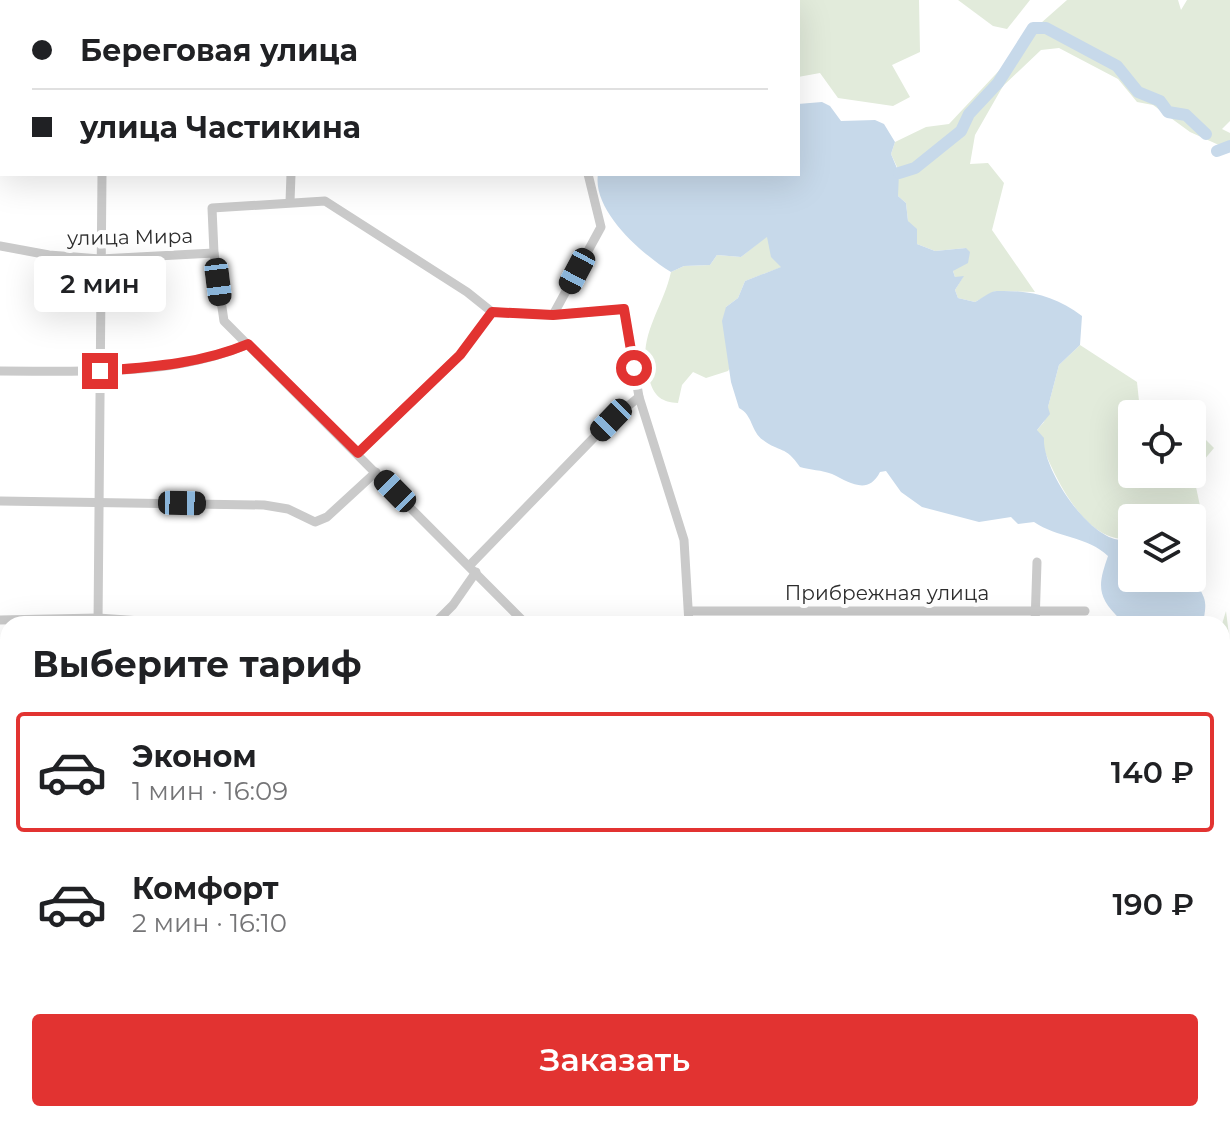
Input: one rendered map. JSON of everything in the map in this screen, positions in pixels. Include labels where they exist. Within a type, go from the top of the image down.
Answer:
[{"type":"street","points":[[98,616],[102,176]]},
{"type":"street","points":[[290,202],[291,176]]},
{"type":"street","points":[[553,315],[601,227],[588,176]]},
{"type":"street","points":[[518,616],[224,321],[214,253],[212,208],[316,200],[330,203],[467,292],[492,312],[553,315],[624,309],[639,397],[681,527],[689,616]]},
{"type":"street","name":"улица Мира","points":[[0,246],[49,255],[100,259],[214,253]]},
{"type":"street","points":[[358,453],[460,355],[492,312]]},
{"type":"street","points":[[0,371],[100,371],[161,367],[222,355],[248,344]]},
{"type":"street","points":[[442,616],[453,605],[473,569],[611,420],[639,397]]},
{"type":"street","points":[[0,501],[264,505],[288,509],[315,522],[327,517],[376,472]]},
{"type":"street","points":[[1035,616],[1037,562]]},
{"type":"street","name":"Прибрежная улица","points":[[689,611],[1085,611]]},
{"type":"green space","points":[[800,0],[919,0],[920,52],[892,65],[910,97],[893,106],[838,98],[820,73],[800,77]]},
{"type":"green space","points":[[958,0],[1030,0],[1007,29],[993,26]]},
{"type":"green space","points":[[1067,0],[1178,0],[1181,10],[1187,0],[1230,0],[1230,121],[1222,129],[1230,133],[1230,150],[1190,132],[1153,105],[1137,102],[1118,79],[1059,48],[1041,50],[1003,86],[975,135],[970,164],[988,163],[1004,183],[992,230],[1035,292],[995,291],[975,302],[958,298],[955,290],[963,277],[955,277],[953,271],[966,248],[935,251],[917,244],[908,221],[906,203],[898,196],[897,167],[891,154],[895,142],[926,127],[949,124],[1009,60],[1029,24],[1041,23]]},
{"type":"green space","points":[[767,236],[782,267],[745,281],[738,298],[726,307],[726,346],[731,366],[728,371],[706,378],[693,372],[682,385],[678,403],[660,398],[650,382],[645,352],[671,272],[684,266],[710,265],[717,255],[741,257]]},
{"type":"green space","points":[[1080,345],[1137,382],[1139,400],[1118,400],[1118,488],[1196,488],[1200,504],[1118,504],[1118,538],[1099,531],[1084,518],[1060,483],[1037,430],[1044,422],[1059,365]]},
{"type":"green space","points":[[1206,440],[1214,448],[1206,458]]},
{"type":"water","points":[[822,102],[830,106],[841,121],[875,120],[884,124],[895,142],[891,154],[899,173],[898,196],[906,203],[908,221],[917,229],[917,244],[935,251],[966,248],[970,252],[968,263],[953,271],[955,277],[964,276],[955,290],[958,298],[975,302],[994,291],[1031,293],[1052,299],[1082,316],[1080,345],[1059,365],[1048,407],[1050,414],[1037,430],[1044,438],[1050,466],[1058,483],[1081,514],[1107,536],[1118,539],[1118,592],[1202,592],[1205,601],[1204,616],[1118,616],[1107,604],[1101,590],[1108,556],[1091,544],[1034,522],[1018,524],[1011,517],[979,522],[922,507],[901,492],[886,471],[880,472],[870,484],[858,485],[828,473],[800,467],[790,455],[759,437],[747,415],[739,408],[731,382],[722,321],[726,307],[738,298],[745,281],[781,267],[771,257],[767,237],[741,257],[717,255],[710,265],[684,266],[671,272],[647,255],[611,217],[598,188],[598,176],[800,176],[800,104]]},
{"type":"waterway","points":[[899,173],[915,168],[961,131],[969,114],[998,83],[1033,28],[1046,28],[1117,66],[1138,92],[1160,101],[1168,112],[1186,115],[1206,134]]},
{"type":"waterway","points":[[1217,151],[1230,146]]},
{"type":"route","points":[[100,371],[161,367],[222,355],[248,344],[358,453],[460,355],[492,312],[553,315],[624,309],[634,368]]}]
